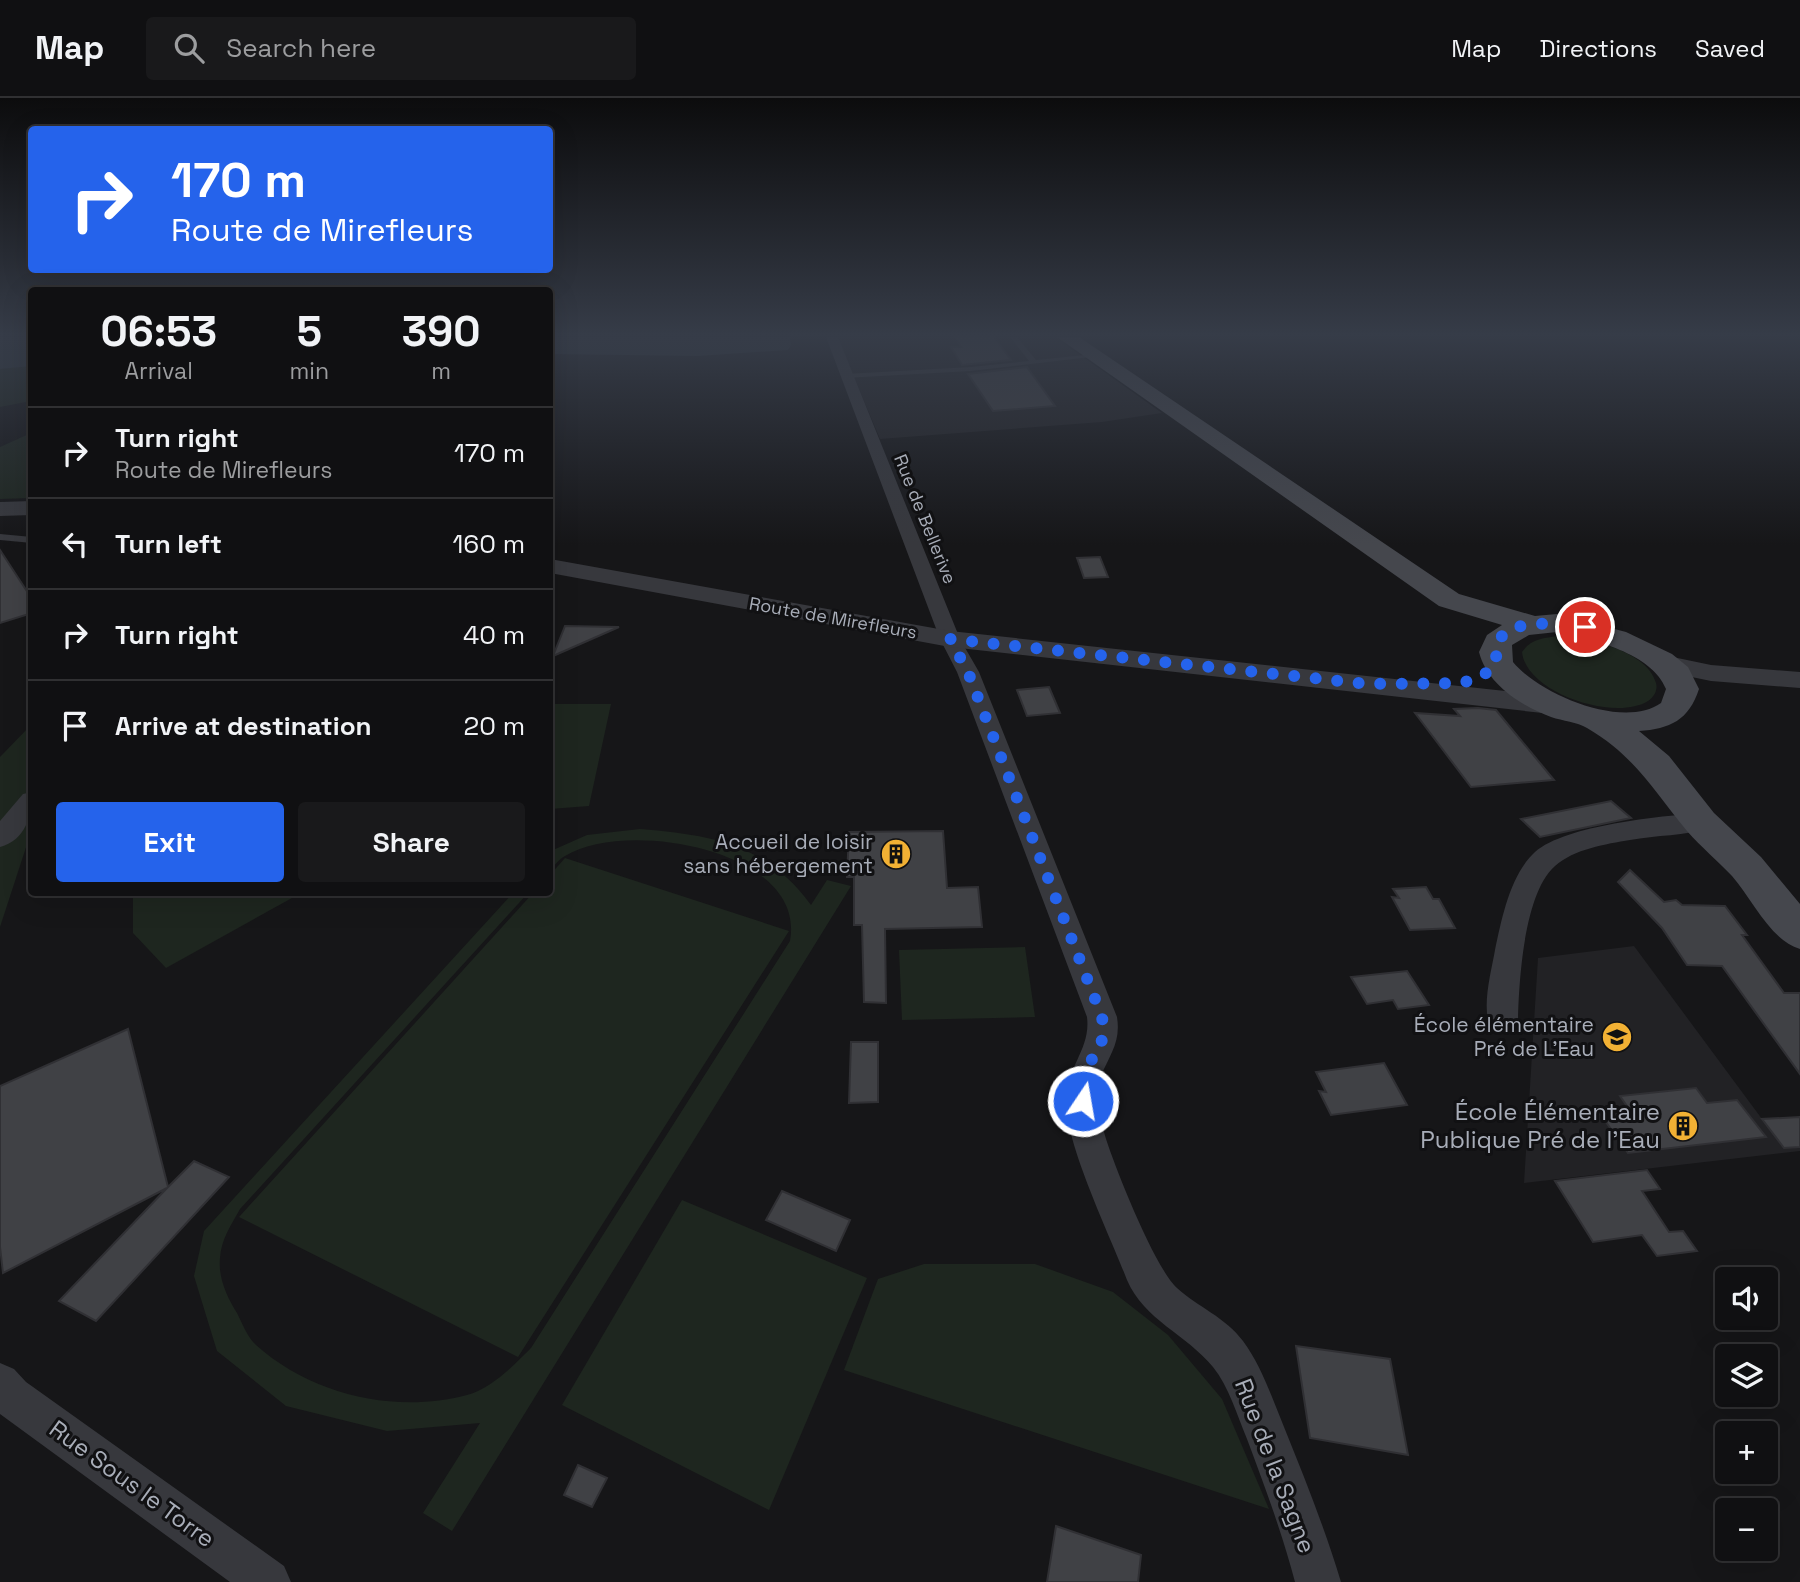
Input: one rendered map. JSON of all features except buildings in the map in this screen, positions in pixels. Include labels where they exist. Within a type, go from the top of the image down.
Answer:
[{"type":"main road","points":[[1168,406],[1449,600],[1531,624]]},
{"type":"main road","points":[[1335,521],[1407,587],[1486,636],[1508,677],[1527,692],[1552,705],[1595,718],[1643,721],[1671,708]]},
{"type":"main road","points":[[1496,655],[1500,637],[1512,628],[1557,623],[1595,630],[1641,648],[1663,663],[1681,687],[1662,737],[1712,805],[1747,867]]},
{"type":"main road","points":[[1595,718],[1629,741],[1656,764],[1701,822],[1747,867],[1800,933]]},
{"type":"street","name":"Rue de Bellerive","points":[[857,406],[950,639]]},
{"type":"street","points":[[0,509],[28,508]]},
{"type":"street","name":"Route de Mirefleurs","points":[[553,567],[950,639],[1368,684],[1423,693],[1521,699],[1552,705]]},
{"type":"street","name":"Rue de la Sagne","points":[[950,639],[968,672],[1102,1017],[1104,1031],[1099,1052],[1084,1075],[1083,1101],[1089,1139],[1146,1280],[1163,1301],[1200,1326],[1228,1354],[1247,1387],[1301,1523],[1318,1582]]},
{"type":"street","name":"Route de Mirefleurs","points":[[1368,684],[1460,683],[1481,678],[1496,655]]},
{"type":"street","points":[[1663,663],[1711,673],[1800,680]]},
{"type":"street","points":[[1671,708],[1731,692],[1800,693]]},
{"type":"street","points":[[0,838],[28,805]]},
{"type":"street","points":[[1502,1020],[1503,979],[1521,904],[1535,870],[1547,857],[1574,846],[1652,825],[1701,822]]},
{"type":"street","name":"Rue Sous le Torre","points":[[0,1382],[10,1397],[268,1582]]},
{"type":"lane","points":[[0,537],[28,540]]},
{"type":"shaded area","points":[[866,406],[1153,406],[1162,413],[1102,422],[880,439]]},
{"type":"shaded area","points":[[28,434],[28,498],[0,499],[0,447]]},
{"type":"shaded area","points":[[1558,636],[1599,643],[1629,654],[1650,672],[1656,683],[1654,695],[1648,701],[1633,707],[1615,708],[1595,706],[1555,691],[1527,667],[1522,652],[1533,642]]},
{"type":"shaded area","points":[[553,704],[611,704],[589,806],[553,809]]},
{"type":"shaded area","points":[[28,728],[28,841],[0,927],[0,757]]},
{"type":"shaded area","points":[[640,829],[691,835],[736,846],[775,868],[794,884],[811,905],[827,880],[851,886],[452,1531],[423,1513],[480,1423],[387,1431],[286,1406],[217,1351],[194,1276],[204,1231],[510,896],[525,896],[240,1209],[224,1239],[220,1273],[230,1300],[253,1342],[302,1377],[356,1396],[412,1402],[467,1395],[493,1382],[531,1348],[790,941],[788,909],[770,884],[742,864],[706,850],[667,842],[627,840],[592,845],[563,857],[553,868],[553,850],[587,835]]},
{"type":"shaded area","points":[[565,858],[789,931],[518,1357],[239,1217],[530,896],[553,896],[553,872]]},
{"type":"shaded area","points":[[133,896],[296,896],[166,968],[133,933]]},
{"type":"shaded area","name":"École élémentaire Pré de L'Eau","points":[[1634,946],[1762,1119],[1800,1117],[1800,1151],[1524,1183],[1538,958]]},
{"type":"shaded area","points":[[1025,947],[1035,1017],[902,1020],[899,950]]},
{"type":"shaded area","points":[[682,1200],[867,1278],[769,1510],[562,1405]]},
{"type":"shaded area","points":[[924,1264],[1035,1264],[1113,1292],[1168,1335],[1222,1399],[1269,1509],[844,1370],[878,1279]]},
{"type":"place","name":"Accueil de loisir sans hébergement","points":[[896,854]]},
{"type":"place","name":"École élémentaire Pré de L'Eau","points":[[1617,1037]]},
{"type":"place","name":"École Élémentaire Publique Pré de l'Eau","points":[[1683,1126]]},
{"type":"route","points":[[1083,1101],[1084,1075],[1099,1052],[1104,1031],[1102,1017],[968,672],[950,639],[1368,684],[1436,684],[1460,683],[1481,678],[1497,662],[1494,648],[1500,637],[1512,628],[1557,623],[1585,627]]}]
